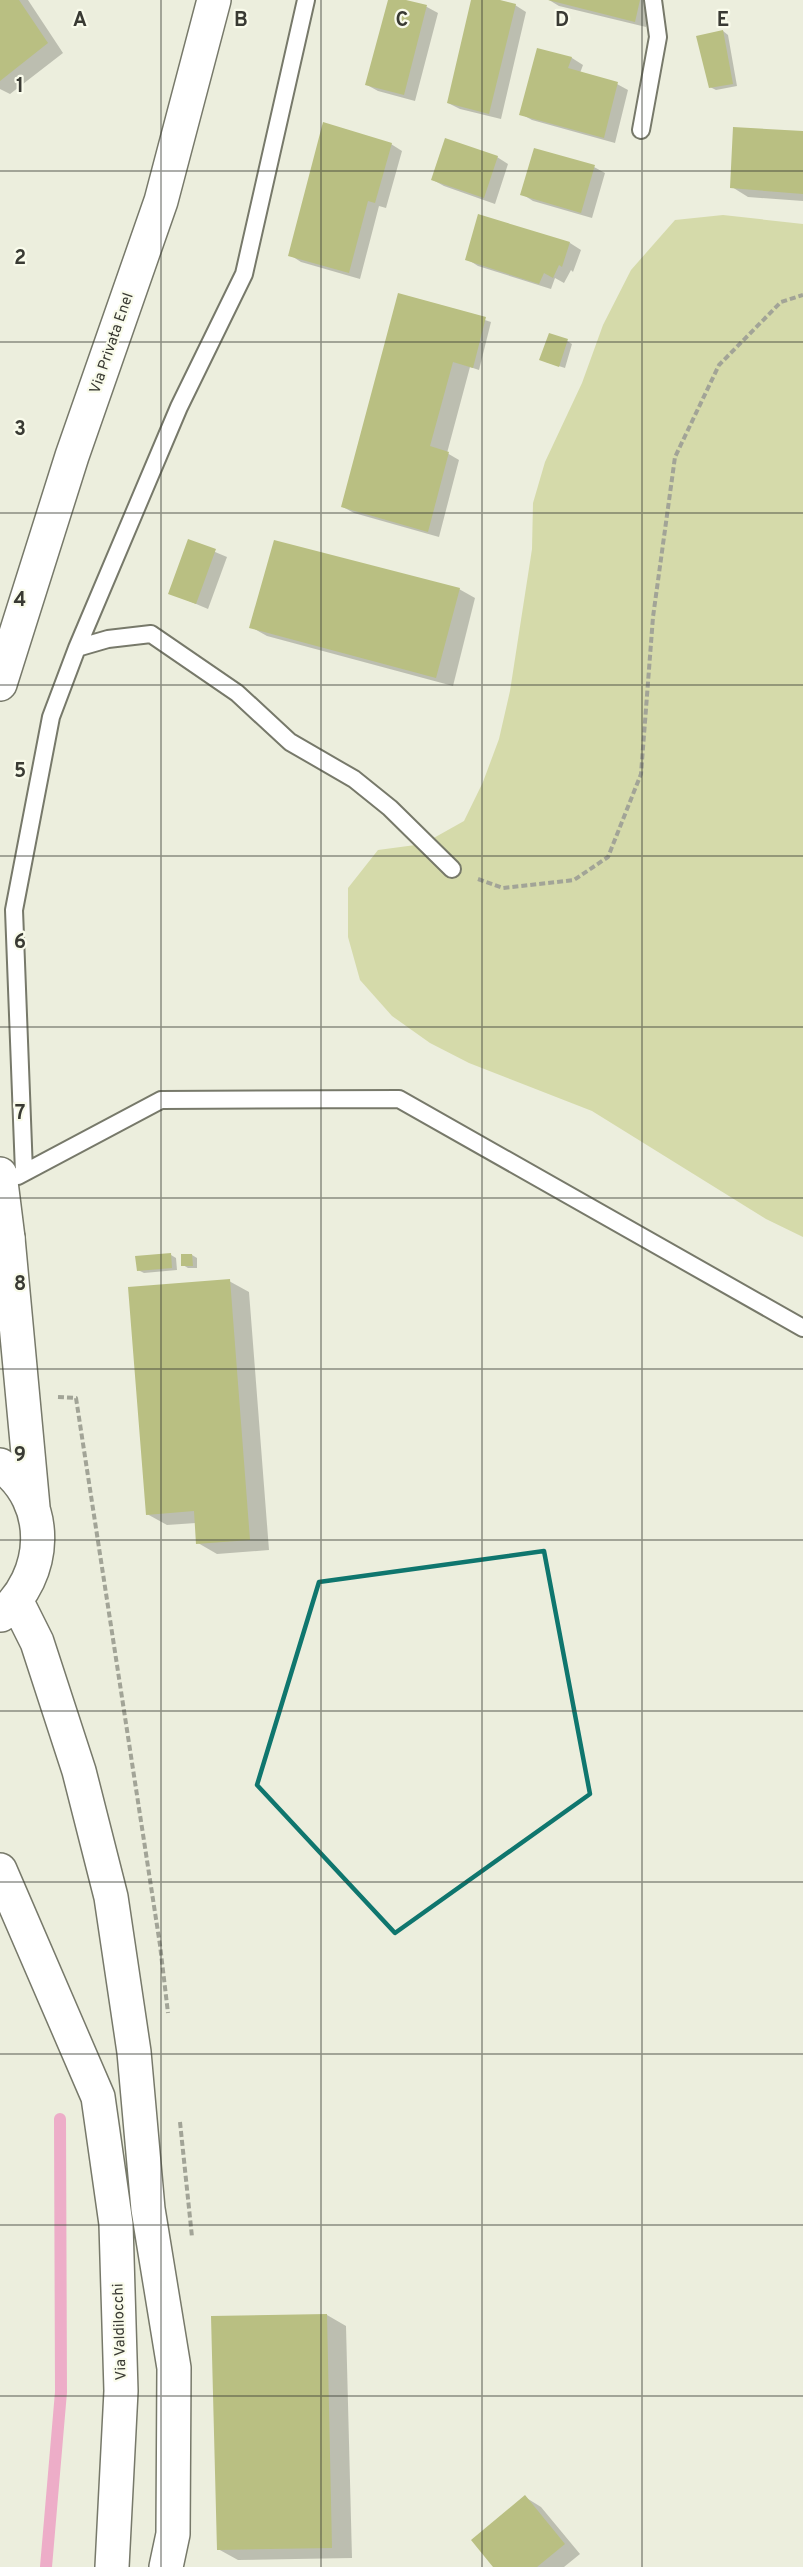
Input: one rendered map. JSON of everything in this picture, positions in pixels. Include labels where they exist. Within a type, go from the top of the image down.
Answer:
[{"type":"street","name":"Via Privata Enel","points":[[0,684],[72,456],[160,201],[214,0]]},
{"type":"street","points":[[9,1177],[8,1238],[33,1507],[39,1540],[34,1573],[9,1609],[37,1642],[79,1771],[111,1897],[134,2052],[148,2209],[174,2368],[173,2534],[166,2567]]},
{"type":"street","points":[[0,1272],[8,1238]]},
{"type":"street","points":[[0,1465],[12,1474],[33,1507]]},
{"type":"street","name":"Via Valdilocchi","points":[[0,1870],[98,2097],[116,2224],[120,2343],[121,2391],[112,2567]]},
{"type":"lane","points":[[306,0],[244,274],[179,407],[77,648],[51,717],[14,909],[9,1177],[160,1100],[399,1099],[803,1328]]},
{"type":"lane","points":[[641,130],[658,37],[653,0]]},
{"type":"lane","points":[[77,648],[108,639],[151,634],[237,693],[290,742],[354,779],[390,808],[452,869]]},
{"type":"path","points":[[452,869],[503,888],[574,880],[608,857],[641,774],[653,617],[675,457],[719,365],[781,302],[803,294]]},
{"type":"highlighted area","points":[[544,1551],[590,1794],[395,1933],[257,1785],[319,1582]]},
{"type":"green space","points":[[723,215],[803,224],[803,1237],[766,1219],[592,1111],[469,1063],[430,1043],[392,1016],[360,980],[348,937],[348,888],[378,850],[423,844],[464,821],[483,782],[499,739],[510,691],[532,549],[533,503],[545,462],[582,383],[603,325],[631,270],[675,220]]},
{"type":"building","points":[[0,0],[19,0],[48,43],[0,81]]},
{"type":"building","points":[[388,0],[406,0],[427,5],[404,95],[365,85]]},
{"type":"building","points":[[471,0],[500,0],[516,4],[489,114],[447,103]]},
{"type":"building","points":[[548,0],[640,0],[635,22]]},
{"type":"building","points":[[723,30],[733,84],[709,88],[696,36]]},
{"type":"building","points":[[537,48],[572,57],[568,68],[618,82],[604,138],[519,115]]},
{"type":"building","points":[[323,122],[392,143],[375,203],[368,201],[349,273],[288,256]]},
{"type":"building","points":[[733,127],[803,131],[803,194],[730,188]]},
{"type":"building","points":[[445,138],[498,156],[484,198],[431,180]]},
{"type":"building","points":[[534,148],[595,165],[581,213],[520,195]]},
{"type":"building","points":[[478,214],[570,242],[562,267],[559,265],[553,278],[544,273],[539,284],[465,260]]},
{"type":"building","points":[[398,293],[486,317],[473,368],[453,362],[430,446],[449,452],[428,532],[341,507]]},
{"type":"building","points":[[549,333],[568,339],[559,367],[539,360]]},
{"type":"building","points":[[188,539],[216,549],[196,604],[168,594]]},
{"type":"building","points":[[274,540],[460,588],[436,678],[249,628]]},
{"type":"building","points":[[171,1253],[172,1268],[137,1271],[135,1256]]},
{"type":"building","points":[[181,1254],[192,1254],[193,1266],[181,1266]]},
{"type":"building","points":[[230,1279],[250,1540],[196,1544],[194,1511],[146,1515],[128,1287]]},
{"type":"building","points":[[327,2314],[332,2548],[217,2550],[211,2316]]},
{"type":"building","points":[[525,2495],[565,2544],[537,2567],[493,2567],[471,2540]]},
{"type":"waterway","points":[[46,2567],[61,2392],[60,2119]]}]
